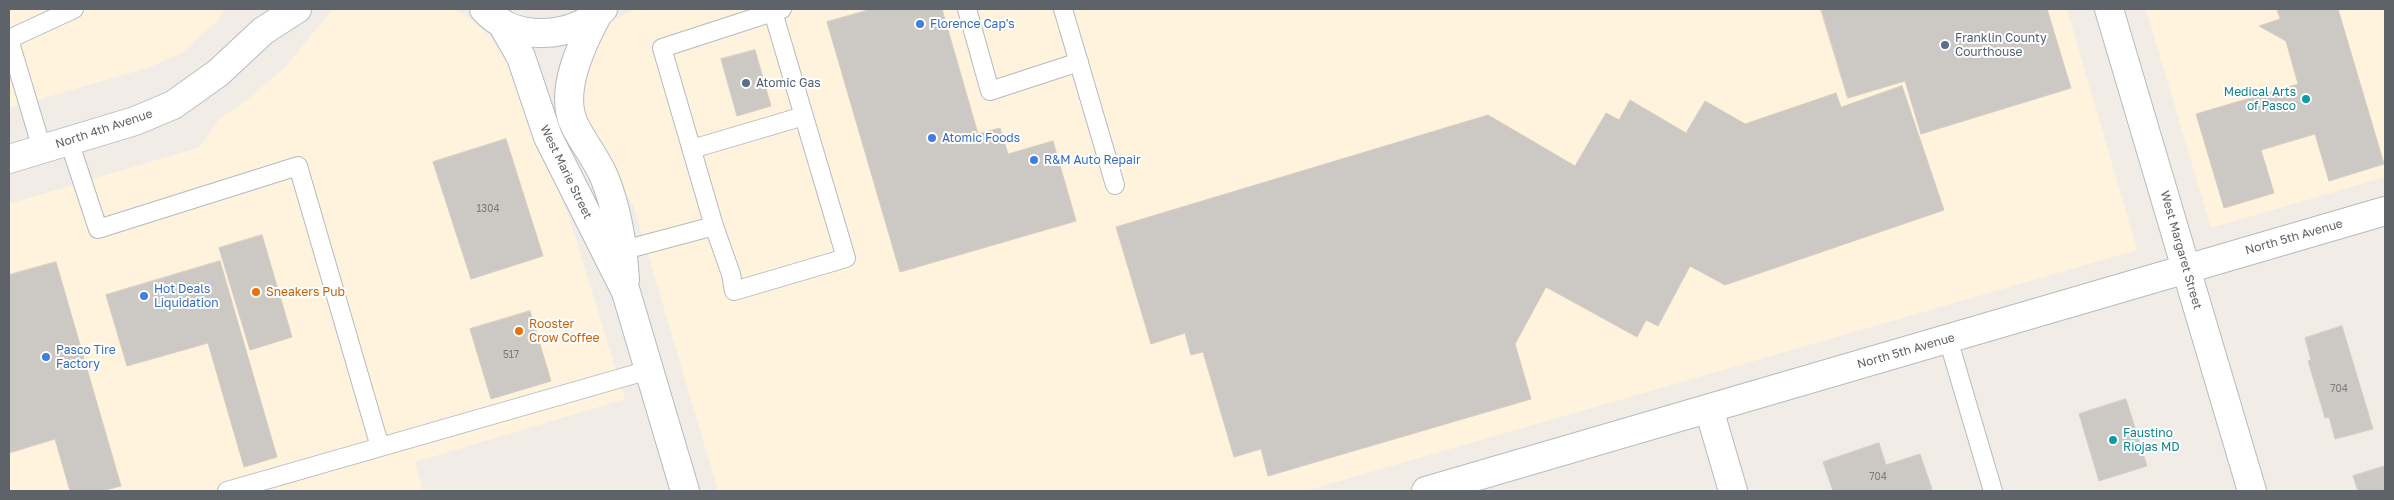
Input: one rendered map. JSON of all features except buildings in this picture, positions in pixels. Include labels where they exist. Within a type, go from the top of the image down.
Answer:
[{"type":"street","name":"North 4th Avenue","points":[[9,159],[135,121],[173,105],[218,73],[270,20],[297,9]]},
{"type":"street","name":"West Margaret Street","points":[[2109,9],[2252,491]]},
{"type":"street","points":[[489,14],[527,32],[555,33],[582,25],[600,12]]},
{"type":"street","name":"West Marie Street","points":[[600,12],[579,53],[569,92],[569,105],[574,124],[605,178],[619,222],[624,250],[626,292]]},
{"type":"street","name":"West Marie Street","points":[[489,14],[521,57],[543,126],[626,292],[685,491]]},
{"type":"street","name":"North 5th Avenue","points":[[1426,491],[1466,486],[1709,408],[2385,211]]},
{"type":"street","points":[[1709,408],[1733,491]]},
{"type":"lane","points":[[42,149],[9,39],[74,9]]},
{"type":"lane","points":[[968,9],[990,91],[1079,62]]},
{"type":"lane","points":[[1062,9],[1115,186]]},
{"type":"lane","points":[[777,10],[804,116],[846,258],[734,291],[731,274],[714,226],[662,48],[777,10]]},
{"type":"lane","points":[[692,149],[804,116]]},
{"type":"lane","points":[[69,141],[98,229],[298,166],[380,447]]},
{"type":"lane","points":[[624,250],[714,226]]},
{"type":"lane","points":[[1948,339],[1994,491]]},
{"type":"lane","points":[[227,491],[649,370]]},
{"type":"shaded area","points":[[9,9],[225,9],[218,20],[182,53],[147,68],[9,108]]},
{"type":"shaded area","points":[[333,9],[452,9],[465,15],[490,36],[510,67],[570,220],[625,399],[415,462],[423,491],[9,491],[9,204],[200,147],[219,119],[247,100],[285,67]]},
{"type":"shaded area","points":[[635,9],[2067,9],[2137,250],[1305,491],[718,491],[634,207],[585,126],[579,95],[582,77],[601,34],[612,21]]},
{"type":"shaded area","points":[[2146,9],[2385,9],[2385,177],[2211,228]]},
{"type":"place","name":"Florence Cap's","points":[[920,24]]},
{"type":"place","name":"Franklin County Courthouse","points":[[1945,45]]},
{"type":"place","name":"Atomic Gas","points":[[746,83]]},
{"type":"place","name":"Medical Arts of Pasco","points":[[2306,99]]},
{"type":"place","name":"Atomic Foods","points":[[932,138]]},
{"type":"place","name":"R&M Auto Repair","points":[[1034,160]]},
{"type":"place","name":"Sneakers Pub","points":[[256,292]]},
{"type":"place","name":"Hot Deals Liquidation","points":[[144,296]]},
{"type":"place","name":"Rooster Crow Coffee","points":[[519,331]]},
{"type":"place","name":"Pasco Tire Factory","points":[[46,357]]},
{"type":"place","name":"Faustino Riojas MD","points":[[2113,440]]}]
